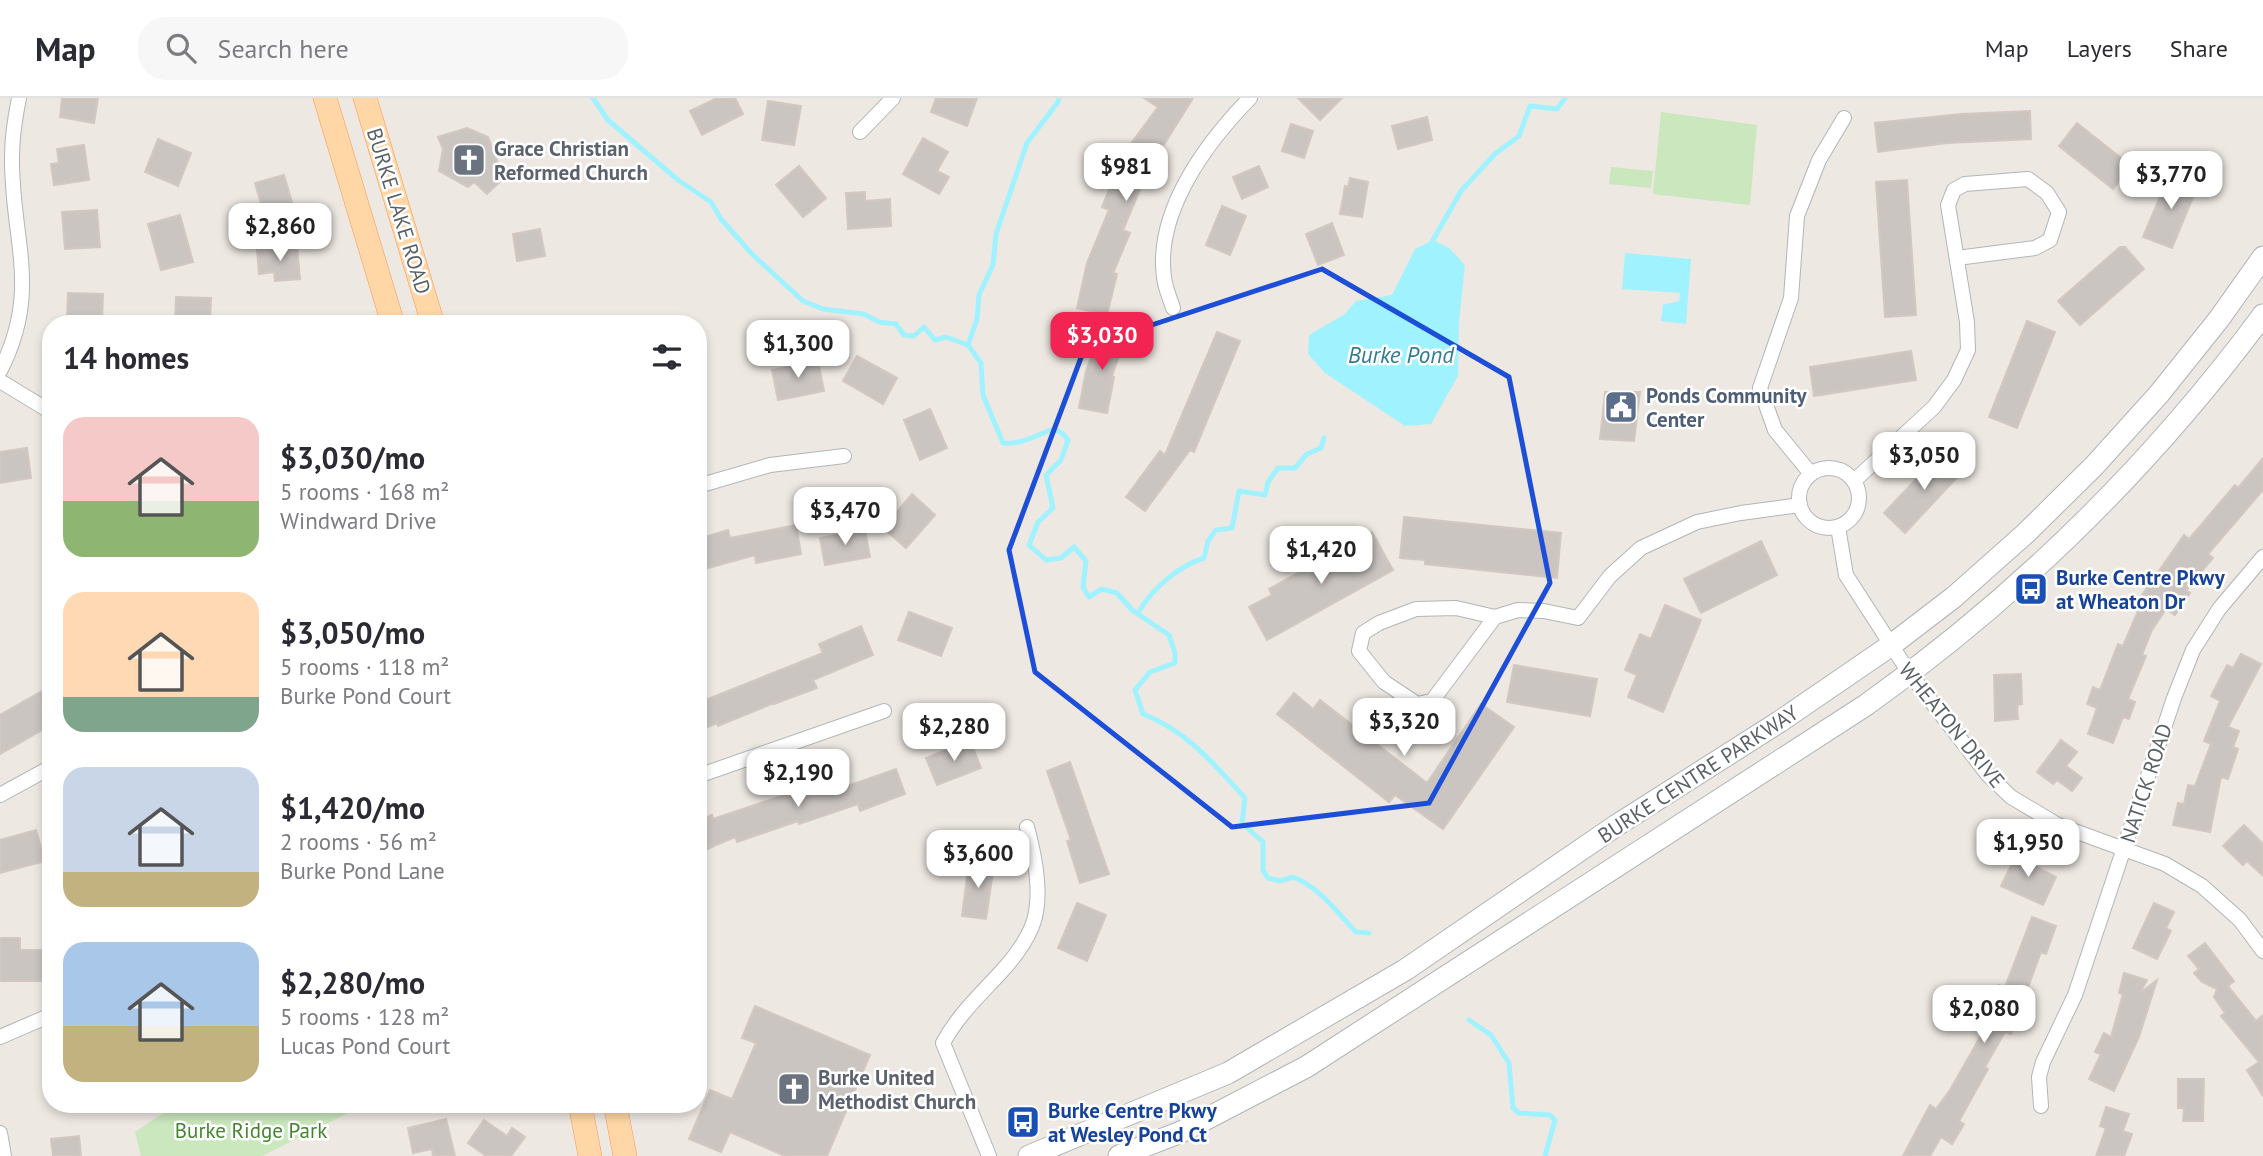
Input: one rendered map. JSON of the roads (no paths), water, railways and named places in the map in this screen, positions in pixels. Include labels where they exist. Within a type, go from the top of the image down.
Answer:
[{"type":"main road","name":"BURKE LAKE ROAD","points":[[325,98],[390,315]]},
{"type":"main road","name":"BURKE LAKE ROAD","points":[[366,98],[430,315]]},
{"type":"main road","name":"BURKE CENTRE PARKWAY","points":[[1029,1156],[1228,1073],[1405,970],[1617,825],[1779,722],[1890,646],[1954,597],[2026,533],[2094,466],[2159,394],[2219,319],[2263,257]]},
{"type":"main road","name":"BURKE CENTRE PARKWAY","points":[[1119,1156],[1181,1132],[1306,1067],[1910,674],[2017,587],[2086,522],[2194,405],[2263,315]]},
{"type":"main road","points":[[582,1113],[590,1156]]},
{"type":"main road","points":[[617,1113],[625,1156]]},
{"type":"street","points":[[0,370],[18,325],[23,288],[6,159],[19,98]]},
{"type":"street","points":[[860,132],[892,98]]},
{"type":"street","points":[[1173,308],[1164,281],[1163,268],[1163,251],[1171,220],[1198,160],[1216,135],[1250,98]]},
{"type":"street","points":[[1811,474],[1775,430],[1760,388],[1791,298],[1797,216],[1819,160],[1844,118]]},
{"type":"street","points":[[1854,481],[1934,407],[1954,380],[1968,350],[1968,322],[1957,258],[1948,205],[1954,190],[1965,184],[2028,179],[2047,193],[2059,212],[2050,240],[2035,248],[1957,258]]},
{"type":"street","points":[[0,382],[42,407]]},
{"type":"street","points":[[707,483],[770,465],[844,456]]},
{"type":"street","points":[[1834,468],[1854,481],[1860,499],[1853,517],[1838,527],[1818,526],[1810,522],[1800,505],[1801,488],[1811,474],[1834,468]]},
{"type":"street","points":[[1495,617],[1432,701],[1417,704],[1384,682],[1359,651],[1363,633],[1379,623],[1416,609],[1457,608],[1495,617],[1518,610],[1544,611],[1578,618],[1609,576],[1641,548],[1697,522],[1800,505]]},
{"type":"street","name":"WHEATON DRIVE","points":[[1838,527],[1846,575],[1890,646],[1970,754],[2011,797],[2058,825],[2165,864],[2202,886],[2240,920],[2263,951]]},
{"type":"street","name":"NATICK ROAD","points":[[2041,1106],[2039,1077],[2043,1062],[2075,995],[2174,698],[2193,650],[2219,609],[2263,557]]},
{"type":"street","points":[[707,773],[884,711]]},
{"type":"street","points":[[0,795],[42,771]]},
{"type":"street","points":[[989,1156],[943,1043],[951,1028],[1002,971],[1023,942],[1037,913],[1034,851],[1027,827]]},
{"type":"street","points":[[0,1037],[42,1020]]},
{"type":"street","points":[[0,1133],[4,1156]]},
{"type":"water","name":"Burke Pond","points":[[1433,240],[1449,248],[1465,265],[1459,322],[1458,376],[1431,424],[1405,426],[1325,373],[1308,354],[1309,335],[1345,314],[1356,301],[1392,295],[1415,249]]},
{"type":"water","points":[[1625,253],[1691,259],[1686,324],[1661,321],[1663,305],[1679,301],[1680,293],[1622,289]]},
{"type":"waterway","points":[[593,98],[608,120],[678,180],[711,202],[721,219],[752,254],[803,301],[823,309],[864,314],[879,322],[896,324],[904,335],[914,336],[924,327],[935,340],[946,337],[968,345],[981,363],[983,395],[1003,443],[1022,441],[1054,429],[1062,433],[1068,440],[1061,460],[1046,475],[1053,508],[1038,522],[1029,545],[1046,560],[1061,558],[1074,547],[1086,561],[1083,587],[1089,597],[1102,589],[1117,593],[1132,610],[1169,635],[1175,663],[1150,672],[1135,690],[1143,714],[1186,739],[1211,761],[1245,798],[1242,823],[1263,842],[1263,870],[1268,878],[1280,881],[1293,877],[1302,881],[1327,901],[1356,932],[1369,933]]},
{"type":"waterway","points":[[968,345],[977,319],[979,295],[993,265],[996,234],[1027,143],[1059,98]]},
{"type":"waterway","points":[[1433,240],[1461,191],[1495,154],[1519,136],[1530,106],[1557,109],[1565,98]]},
{"type":"waterway","points":[[1138,613],[1166,580],[1204,558],[1208,541],[1216,530],[1232,528],[1239,491],[1265,495],[1268,482],[1278,468],[1295,468],[1307,454],[1321,448],[1324,438]]},
{"type":"waterway","points":[[1469,1020],[1491,1035],[1509,1063],[1513,1108],[1519,1113],[1550,1115],[1555,1120],[1545,1156]]},
{"type":"place","name":"Grace Christian Reformed Church","points":[[469,160]]},
{"type":"place","name":"Ponds Community Center","points":[[1621,407]]},
{"type":"place","name":"Burke Centre Pkwy at Wheaton Dr","points":[[2031,589]]},
{"type":"place","name":"Burke United Methodist Church","points":[[794,1089]]},
{"type":"place","name":"Burke Centre Pkwy at Wesley Pond Ct","points":[[1023,1122]]},
{"type":"park label","name":"Burke Ridge Park","points":[[251,1130]]}]
